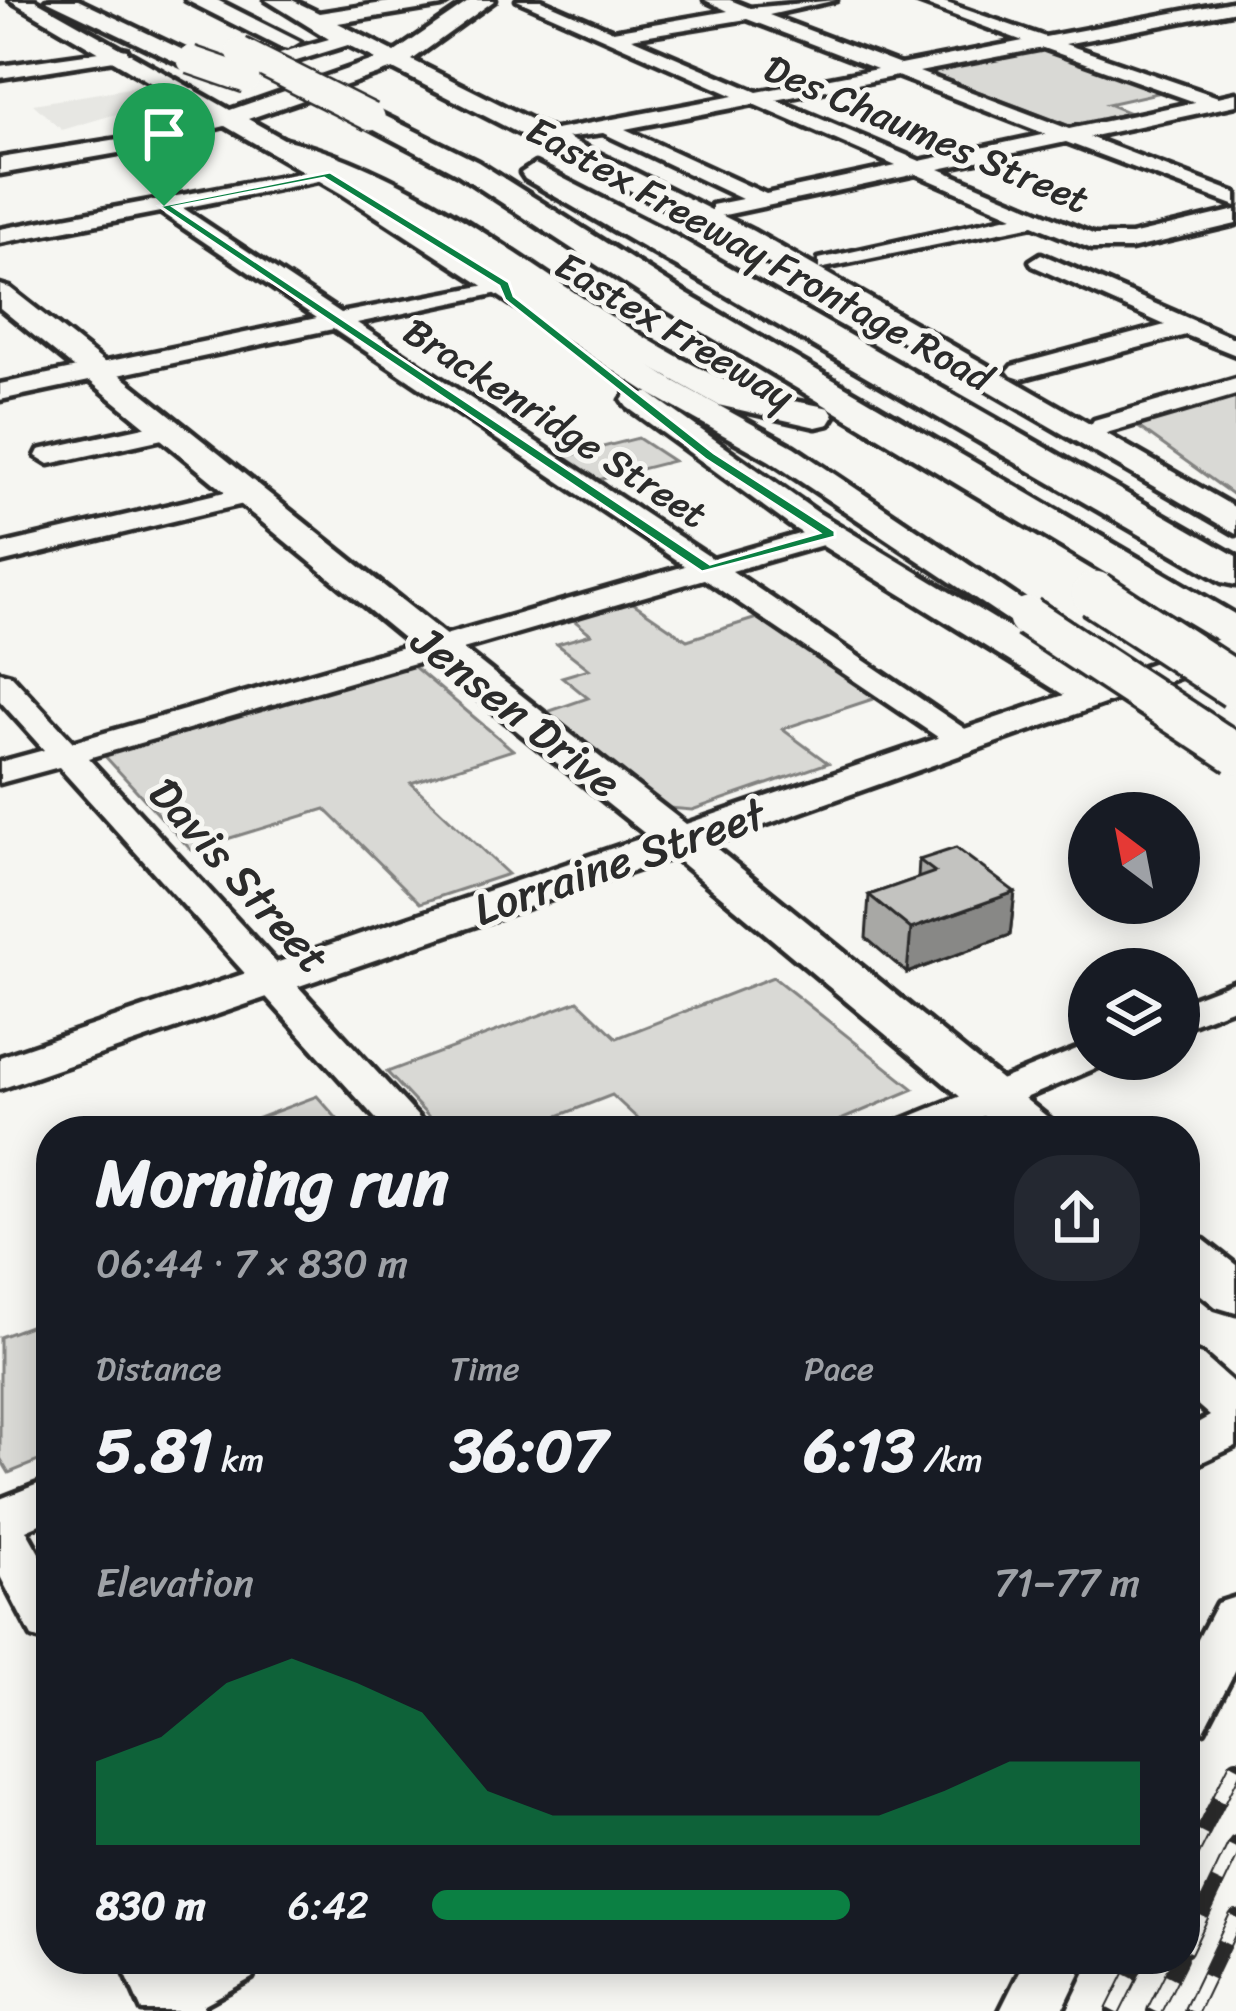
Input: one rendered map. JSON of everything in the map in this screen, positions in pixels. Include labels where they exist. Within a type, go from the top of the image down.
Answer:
[{"type":"highway","points":[[58,0],[192,30],[389,106],[468,168],[673,300],[1236,633]]},
{"type":"highway","name":"Eastex Freeway","points":[[98,0],[192,30],[288,42],[389,106],[661,241],[1219,563]]},
{"type":"highway","name":"Eastex Freeway","points":[[192,30],[246,79],[538,247],[816,416],[1236,686]]},
{"type":"highway","points":[[273,141],[369,181],[434,216],[585,316],[731,397],[816,416]]},
{"type":"main road","points":[[20,0],[232,116],[656,383],[782,454],[1236,754]]},
{"type":"main road","name":"Eastex Freeway Frontage Road","points":[[276,0],[743,237],[1236,520]]},
{"type":"main road","points":[[317,20],[443,0]]},
{"type":"main road","points":[[7,162],[105,136],[102,130],[368,44],[443,0]]},
{"type":"main road","points":[[7,162],[118,146],[232,116],[399,59],[476,2]]},
{"type":"main road","points":[[160,76],[185,81],[223,76],[317,52],[338,43],[343,32]]},
{"type":"main road","points":[[273,141],[265,121],[276,114],[353,86],[382,83],[423,88],[514,117]]},
{"type":"main road","points":[[550,137],[719,210],[1022,371],[1236,520]]},
{"type":"main road","points":[[505,284],[509,297],[693,444],[1096,697]]},
{"type":"main road","name":"Jensen Drive","points":[[0,294],[434,648],[680,840],[1014,1116]]},
{"type":"main road","name":"Lorraine Street","points":[[0,1074],[1096,697],[1236,644]]},
{"type":"main road","points":[[1200,1265],[1236,1294]]},
{"type":"street","name":"Des Chaumes Street","points":[[526,0],[914,168],[1103,243],[1131,242],[1236,217]]},
{"type":"street","points":[[714,0],[1236,200]]},
{"type":"street","points":[[612,36],[826,0]]},
{"type":"street","points":[[922,0],[1230,104]]},
{"type":"street","points":[[1143,5],[1216,29]]},
{"type":"street","points":[[550,137],[1236,6]]},
{"type":"street","points":[[0,71],[121,53]]},
{"type":"street","points":[[719,210],[1230,104]]},
{"type":"street","points":[[604,126],[762,200]]},
{"type":"street","points":[[0,236],[326,174]]},
{"type":"street","name":"Brackenridge Street","points":[[164,206],[966,741]]},
{"type":"street","points":[[827,265],[1033,218]]},
{"type":"street","points":[[1041,262],[1236,348]]},
{"type":"street","points":[[0,392],[505,284]]},
{"type":"street","points":[[1022,371],[1187,327]]},
{"type":"street","points":[[1103,426],[1236,387]]},
{"type":"street","points":[[49,457],[167,430]]},
{"type":"street","points":[[0,554],[250,494]]},
{"type":"street","points":[[0,773],[830,534]]},
{"type":"street","name":"Davis Street","points":[[0,682],[396,1116]]},
{"type":"street","points":[[1200,1008],[1236,993]]},
{"type":"street","points":[[947,1116],[1068,1065]]},
{"type":"street","points":[[1200,1380],[1236,1412]]},
{"type":"street","points":[[1200,1444],[1236,1424]]},
{"type":"street","points":[[36,1506],[0,1524],[36,1593]]},
{"type":"street","points":[[1200,1686],[1236,1618]]},
{"type":"street","points":[[163,1988],[196,1974]]},
{"type":"street","points":[[1030,2011],[1050,1974]]},
{"type":"shaded area","points":[[1042,50],[1162,92],[1108,104],[1130,113],[1069,126],[927,72]]},
{"type":"shaded area","points":[[141,86],[160,101],[62,130],[33,104]]},
{"type":"shaded area","points":[[1236,396],[1236,497],[1137,426]]},
{"type":"shaded area","points":[[638,438],[673,461],[598,480],[563,457]]},
{"type":"shaded area","points":[[630,601],[687,640],[757,618],[876,698],[782,729],[828,763],[692,810],[669,808],[547,712],[588,698],[562,677],[589,669],[557,644],[591,634],[571,618]]},
{"type":"shaded area","points":[[412,665],[513,750],[411,783],[508,874],[420,903],[325,809],[191,850],[103,754]]},
{"type":"shaded area","points":[[773,977],[914,1089],[850,1116],[635,1116],[612,1095],[558,1116],[428,1116],[387,1072],[578,1001],[617,1038]]},
{"type":"shaded area","points":[[317,1096],[335,1116],[264,1116]]},
{"type":"shaded area","points":[[36,1324],[36,1462],[9,1473],[0,1458],[0,1337]]},
{"type":"building","points":[[956,848],[1015,892],[911,929],[869,895],[935,872],[919,860]]},
{"type":"railway","points":[[1200,1837],[1236,1766]]},
{"type":"railway","points":[[1200,1919],[1236,1843]]},
{"type":"railway","points":[[1191,2011],[1236,1917]]},
{"type":"railway","points":[[1113,2011],[1132,1974]]},
{"type":"railway","points":[[1154,2011],[1172,1974]]},
{"type":"route","points":[[326,174],[505,284],[509,297],[710,456],[830,534],[707,569],[164,206],[326,174]]}]
